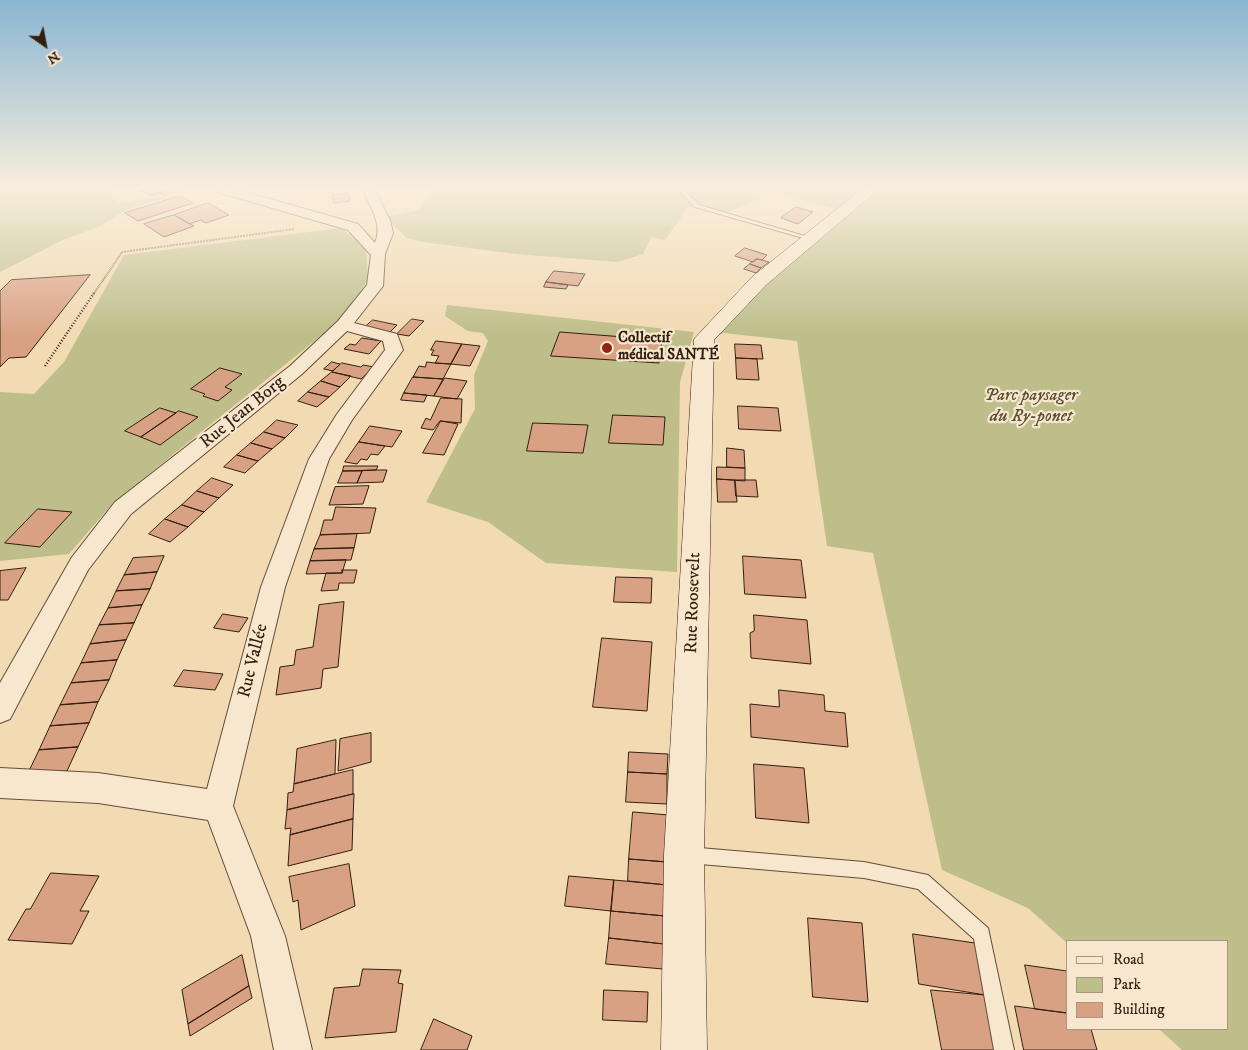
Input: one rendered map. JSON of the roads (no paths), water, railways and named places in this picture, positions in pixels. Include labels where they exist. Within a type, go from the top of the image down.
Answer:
[{"type":"main road","name":"Rue Roosevelt","points":[[684,1050],[684,855],[704,339],[759,281],[812,239]]},
{"type":"street","points":[[360,238],[378,254]]},
{"type":"street","name":"Rue Jean Borg","points":[[0,710],[80,564],[123,508],[296,370],[344,325],[374,286],[378,254],[384,238]]},
{"type":"street","name":"Rue Vallée","points":[[218,806],[273,587],[318,459],[344,418],[394,350],[391,338],[344,325]]},
{"type":"street","points":[[0,783],[98,788],[218,806],[268,936],[293,1050]]},
{"type":"lane","points":[[684,855],[864,870],[922,881],[982,934],[1004,1050]]},
{"type":"place","name":"Collectif médical SANTÉ","points":[[607,348]]},
{"type":"park label","name":"Parc paysager du Ry-ponet","points":[[1031,406]]}]
